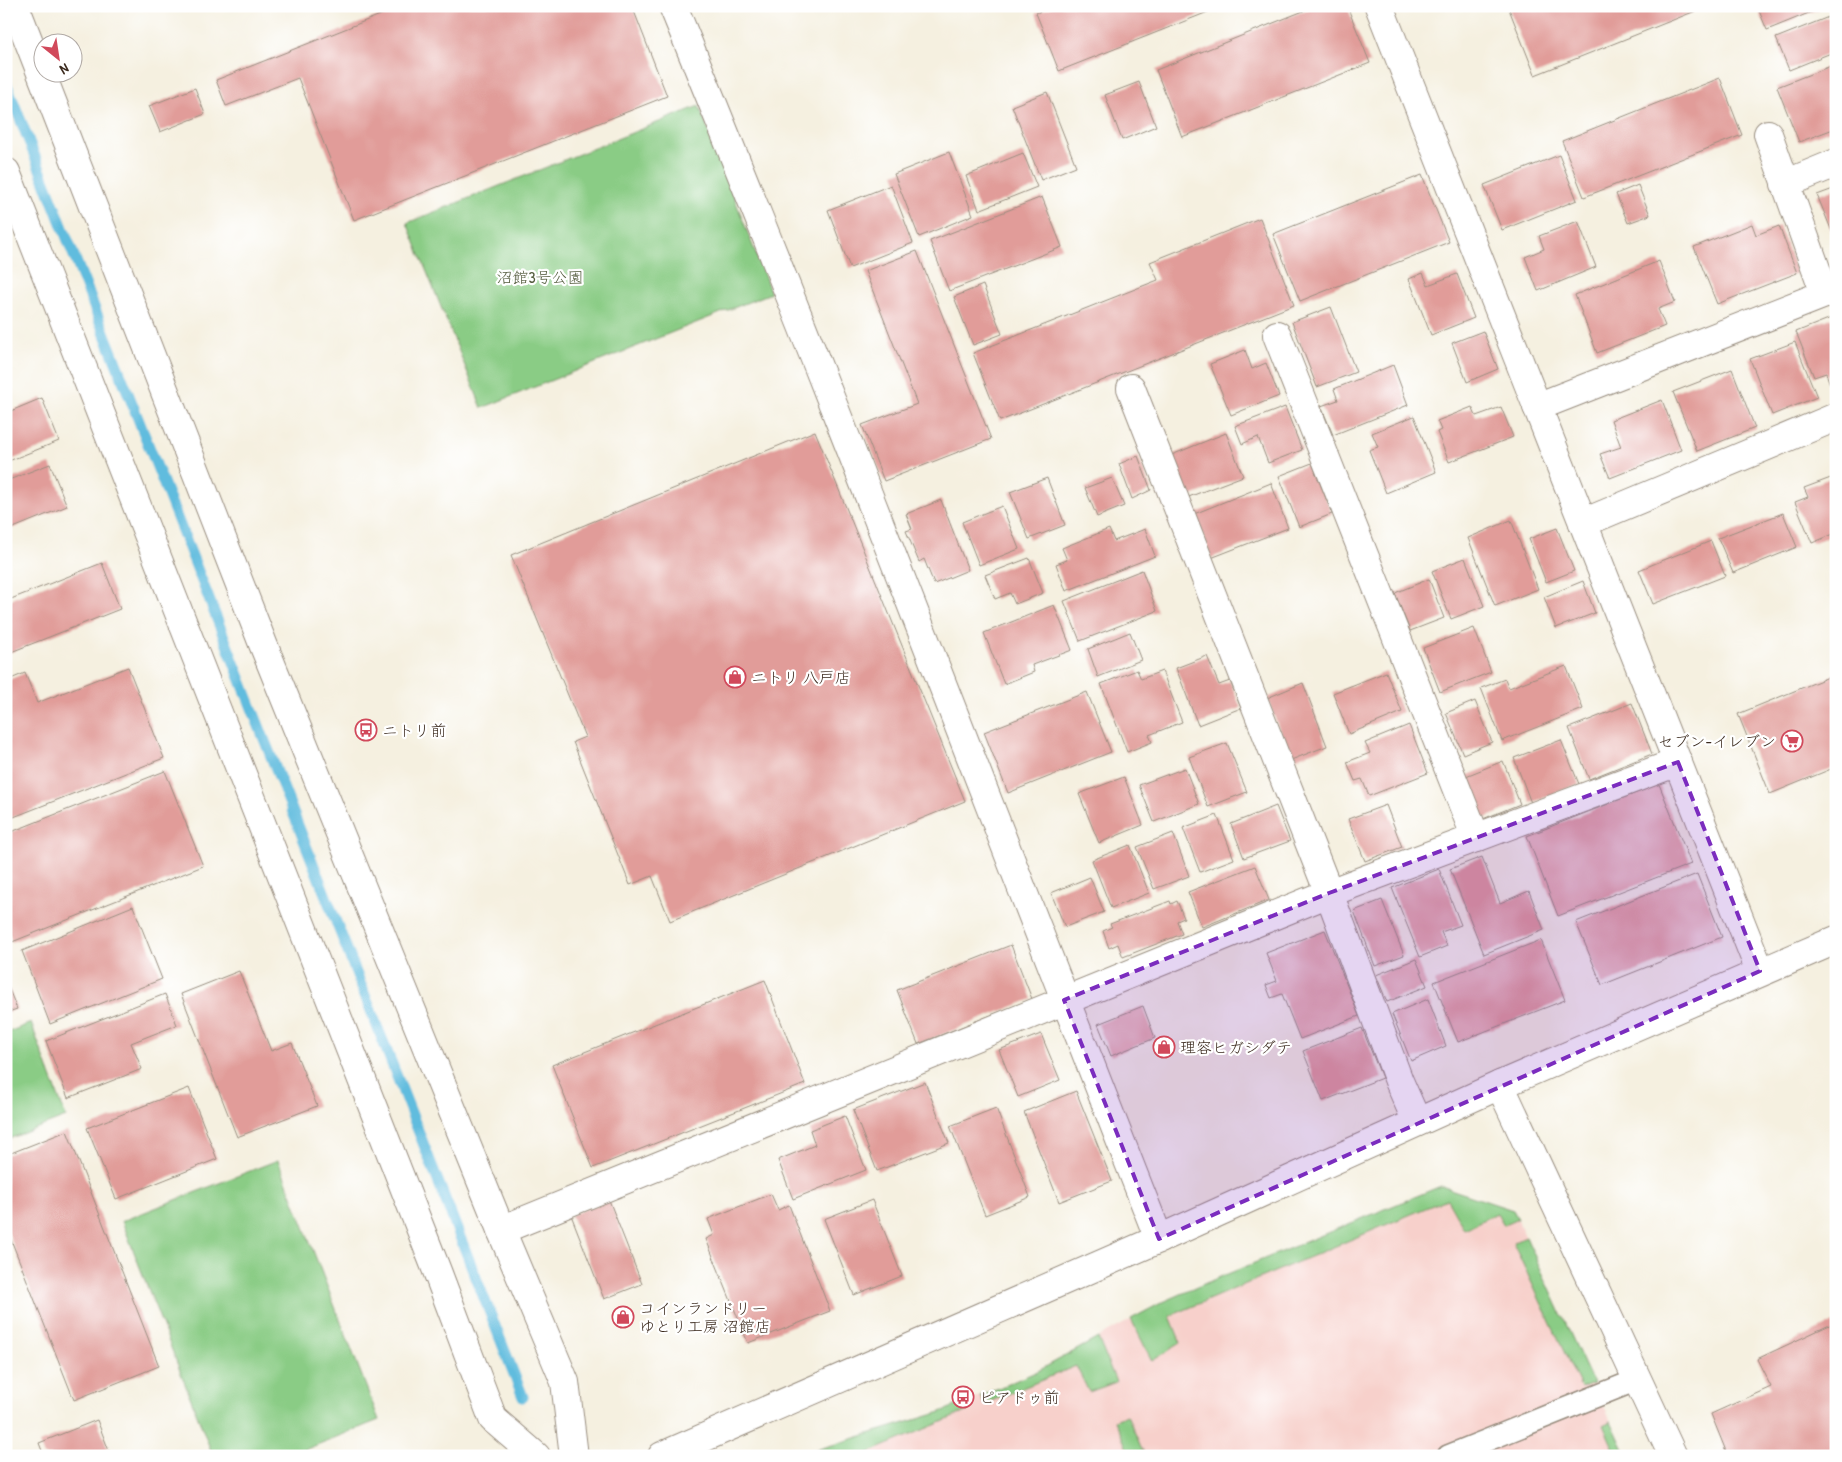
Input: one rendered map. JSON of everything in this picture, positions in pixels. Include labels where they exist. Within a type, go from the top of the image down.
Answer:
[{"type":"street","points":[[15,6],[264,644],[501,1230],[565,1382],[574,1456]]},
{"type":"street","points":[[673,6],[754,204],[1064,1000],[1160,1240]]},
{"type":"street","points":[[1379,6],[1760,971]]},
{"type":"street","points":[[1537,407],[1825,294],[1768,134]]},
{"type":"street","points":[[1785,184],[1836,163]]},
{"type":"street","points":[[6,172],[434,1262],[493,1419],[536,1456]]},
{"type":"street","points":[[1277,336],[1476,838]]},
{"type":"street","points":[[1131,388],[1329,894],[1399,1081],[1417,1122]]},
{"type":"street","points":[[1583,523],[1836,417]]},
{"type":"street","points":[[501,1230],[1329,894],[1678,762]]},
{"type":"street","points":[[662,1456],[1160,1240],[1500,1085],[1760,971],[1836,940]]},
{"type":"street","points":[[1500,1085],[1673,1456]]},
{"type":"lane","points":[[1448,1456],[1638,1379]]},
{"type":"highlighted area","points":[[1678,762],[1760,971],[1159,1239],[1064,1000],[1329,893]]},
{"type":"shaded area","points":[[1441,1186],[1513,1210],[1627,1456],[796,1456],[941,1412],[1038,1371],[1163,1302]]},
{"type":"green space","name":"沼館3号公園","points":[[699,106],[771,293],[482,408],[407,223]]},
{"type":"green space","points":[[31,1023],[66,1117],[6,1140],[6,1033]]},
{"type":"green space","points":[[278,1160],[379,1420],[289,1456],[213,1456],[122,1221]]},
{"type":"green space","points":[[1441,1186],[1513,1210],[1518,1219],[1504,1225],[1497,1213],[1464,1229],[1447,1199],[1170,1316],[1181,1343],[1152,1361],[1131,1319],[1163,1302],[1213,1280]]},
{"type":"green space","points":[[1526,1237],[1593,1383],[1581,1388],[1513,1243]]},
{"type":"green space","points":[[1098,1338],[1116,1382],[1089,1392],[1076,1366],[984,1404],[980,1396],[1038,1371]]},
{"type":"green space","points":[[965,1402],[968,1411],[861,1456],[796,1456],[941,1412]]},
{"type":"green space","points":[[1127,1415],[1145,1456],[1130,1456],[1115,1420]]},
{"type":"green space","points":[[1611,1421],[1627,1456],[1617,1456],[1603,1425]]},
{"type":"building","points":[[403,6],[632,6],[667,96],[354,220],[298,78],[226,106],[216,80]]},
{"type":"building","points":[[1054,6],[1223,6],[1059,71],[1036,13]]},
{"type":"building","points":[[1316,6],[1347,6],[1370,63],[1182,137],[1156,70]]},
{"type":"building","points":[[1516,6],[1708,6],[1535,75],[1509,9]]},
{"type":"building","points":[[1757,6],[1826,6],[1767,30]]},
{"type":"building","points":[[1836,14],[1836,51],[1789,70],[1776,38]]},
{"type":"building","points":[[1836,64],[1836,128],[1799,142],[1777,87]]},
{"type":"building","points":[[1720,78],[1742,135],[1584,197],[1562,141]]},
{"type":"building","points":[[1139,82],[1156,126],[1122,140],[1105,95]]},
{"type":"building","points":[[195,88],[205,114],[160,132],[149,106]]},
{"type":"building","points":[[1047,92],[1076,166],[1041,180],[1012,106]]},
{"type":"building","points":[[949,152],[973,215],[919,237],[894,174]]},
{"type":"building","points":[[1023,153],[1037,187],[979,210],[966,176]]},
{"type":"building","points":[[1559,155],[1577,200],[1502,230],[1484,185]]},
{"type":"building","points":[[1422,175],[1449,242],[1300,301],[1273,234]]},
{"type":"building","points":[[891,185],[913,243],[850,268],[828,210]]},
{"type":"building","points":[[1638,185],[1650,215],[1628,223],[1616,194]]},
{"type":"building","points":[[1836,188],[1836,233],[1833,234],[1817,195]]},
{"type":"building","points":[[1042,197],[1062,247],[949,291],[930,241]]},
{"type":"building","points":[[1260,218],[1294,305],[1000,421],[973,353],[1158,280],[1150,262]]},
{"type":"building","points":[[1578,221],[1596,267],[1538,291],[1525,257],[1544,249],[1539,236]]},
{"type":"building","points":[[1752,224],[1756,235],[1779,226],[1797,273],[1717,304],[1694,247]]},
{"type":"building","points":[[917,251],[991,439],[884,481],[862,425],[917,404],[865,271]]},
{"type":"building","points":[[1659,261],[1675,302],[1658,309],[1665,326],[1597,353],[1575,295]]},
{"type":"building","points":[[1423,273],[1428,285],[1457,274],[1474,318],[1431,335],[1409,279]]},
{"type":"building","points":[[983,285],[1002,334],[973,345],[954,297]]},
{"type":"building","points":[[1331,307],[1356,372],[1317,387],[1292,322]]},
{"type":"building","points":[[1836,316],[1836,388],[1832,390],[1826,373],[1814,377],[1796,332]]},
{"type":"building","points":[[1483,331],[1498,369],[1467,382],[1452,343]]},
{"type":"building","points":[[1795,342],[1817,397],[1772,415],[1750,359]]},
{"type":"building","points":[[1245,350],[1252,369],[1266,363],[1279,396],[1231,415],[1210,364]]},
{"type":"building","points":[[1393,365],[1408,405],[1333,435],[1321,406],[1338,400],[1334,389]]},
{"type":"building","points":[[1732,369],[1755,428],[1697,451],[1673,392]]},
{"type":"building","points":[[42,398],[59,441],[6,462],[6,413]]},
{"type":"building","points":[[1662,400],[1681,450],[1610,478],[1600,454],[1621,447],[1611,420]]},
{"type":"building","points":[[1285,407],[1302,450],[1268,463],[1258,437],[1242,444],[1235,426]]},
{"type":"building","points":[[1472,407],[1476,416],[1501,407],[1513,437],[1449,462],[1437,432],[1441,430],[1437,421]]},
{"type":"building","points":[[1414,416],[1436,472],[1386,493],[1369,450],[1378,447],[1372,433]]},
{"type":"building","points":[[815,431],[965,801],[670,921],[652,876],[630,885],[573,742],[585,737],[511,555]]},
{"type":"building","points":[[1226,433],[1243,476],[1186,498],[1169,456]]},
{"type":"building","points":[[1138,456],[1151,490],[1132,499],[1119,464]]},
{"type":"building","points":[[1312,463],[1332,514],[1299,527],[1279,476]]},
{"type":"building","points":[[50,464],[67,506],[6,531],[6,481]]},
{"type":"building","points":[[1836,476],[1836,533],[1812,543],[1795,502],[1808,497],[1804,488]]},
{"type":"building","points":[[1047,478],[1065,525],[1029,539],[1010,492]]},
{"type":"building","points":[[1112,478],[1124,506],[1097,517],[1085,488]]},
{"type":"building","points":[[1271,483],[1288,528],[1211,558],[1194,514]]},
{"type":"building","points":[[941,500],[968,570],[934,584],[924,559],[919,562],[906,531],[912,529],[906,514]]},
{"type":"building","points":[[1002,506],[1019,549],[979,565],[962,522]]},
{"type":"building","points":[[1783,513],[1797,547],[1733,573],[1718,538]]},
{"type":"building","points":[[1511,520],[1538,589],[1495,606],[1468,538]]},
{"type":"building","points":[[1557,528],[1574,571],[1546,582],[1529,539]]},
{"type":"building","points":[[1109,529],[1114,541],[1145,529],[1155,556],[1066,591],[1056,564],[1067,560],[1062,548]]},
{"type":"building","points":[[1711,541],[1725,576],[1653,604],[1639,570]]},
{"type":"building","points":[[1029,558],[1043,593],[1015,604],[1010,593],[995,599],[985,575]]},
{"type":"building","points":[[1465,558],[1484,606],[1451,619],[1432,571]]},
{"type":"building","points":[[102,563],[120,609],[6,654],[6,601]]},
{"type":"building","points":[[1142,570],[1157,611],[1080,641],[1064,601]]},
{"type":"building","points":[[1429,579],[1444,618],[1410,631],[1395,593]]},
{"type":"building","points":[[1583,581],[1595,613],[1556,628],[1544,597]]},
{"type":"building","points":[[1054,605],[1072,650],[1032,665],[1034,672],[1004,684],[984,633]]},
{"type":"building","points":[[1474,628],[1491,672],[1440,692],[1423,648]]},
{"type":"building","points":[[1130,632],[1141,660],[1098,677],[1088,649]]},
{"type":"building","points":[[1207,656],[1219,685],[1230,681],[1241,708],[1198,725],[1176,668]]},
{"type":"building","points":[[1566,666],[1583,709],[1502,741],[1481,688],[1505,679],[1509,688]]},
{"type":"building","points":[[128,667],[164,758],[6,820],[6,681],[25,673],[37,703]]},
{"type":"building","points":[[1137,670],[1141,679],[1162,671],[1182,722],[1149,735],[1152,742],[1127,752],[1101,684]]},
{"type":"building","points":[[1386,672],[1402,712],[1349,734],[1333,693]]},
{"type":"building","name":"セブン-イレブン","points":[[1836,674],[1836,767],[1770,794],[1738,714]]},
{"type":"building","points":[[1303,683],[1327,746],[1291,760],[1267,698]]},
{"type":"building","points":[[1087,692],[1111,752],[1008,793],[984,732]]},
{"type":"building","points":[[1475,701],[1492,742],[1463,754],[1446,713]]},
{"type":"building","points":[[1632,703],[1652,754],[1589,779],[1569,728]]},
{"type":"building","points":[[1409,725],[1428,773],[1369,796],[1362,779],[1355,781],[1347,762],[1370,753],[1365,743]]},
{"type":"building","points":[[1561,740],[1579,784],[1531,803],[1514,758]]},
{"type":"building","points":[[1227,743],[1247,792],[1208,807],[1189,757]]},
{"type":"building","points":[[1503,761],[1520,804],[1478,821],[1461,778]]},
{"type":"building","points":[[1185,768],[1199,804],[1154,822],[1139,785]]},
{"type":"building","points":[[165,771],[203,866],[12,942],[6,926],[6,834]]},
{"type":"building","points":[[1124,777],[1143,825],[1099,843],[1079,794]]},
{"type":"building","points":[[1659,784],[1691,864],[1558,916],[1527,836]]},
{"type":"building","points":[[1386,805],[1402,847],[1365,861],[1348,819]]},
{"type":"building","points":[[1276,806],[1290,841],[1244,858],[1231,824]]},
{"type":"building","points":[[1217,815],[1234,859],[1200,872],[1183,828]]},
{"type":"building","points":[[1173,833],[1189,876],[1154,889],[1137,847]]},
{"type":"building","points":[[1130,845],[1149,893],[1111,908],[1092,860]]},
{"type":"building","points":[[1482,857],[1500,903],[1529,891],[1544,930],[1484,954],[1450,869]]},
{"type":"building","points":[[1255,866],[1269,900],[1202,927],[1188,892]]},
{"type":"building","points":[[1439,869],[1461,925],[1441,932],[1447,946],[1420,957],[1392,888]]},
{"type":"building","points":[[1697,874],[1722,937],[1602,985],[1576,922]]},
{"type":"building","points":[[1090,877],[1104,912],[1065,927],[1051,893]]},
{"type":"building","points":[[1382,900],[1404,955],[1375,966],[1354,911]]},
{"type":"building","points":[[1170,901],[1171,904],[1177,901],[1184,918],[1177,921],[1182,934],[1123,957],[1118,944],[1109,948],[1103,931],[1112,927],[1110,924]]},
{"type":"building","points":[[133,906],[162,979],[50,1024],[22,951]]},
{"type":"building","points":[[1325,930],[1359,1016],[1300,1039],[1282,994],[1271,998],[1266,985],[1277,981],[1266,953]]},
{"type":"building","points":[[1541,940],[1565,1000],[1458,1042],[1434,982]]},
{"type":"building","points":[[1011,945],[1032,999],[918,1044],[897,990]]},
{"type":"building","points":[[1416,959],[1427,986],[1387,1002],[1376,975]]},
{"type":"building","points":[[239,971],[271,1051],[292,1043],[317,1106],[237,1137],[181,994]]},
{"type":"building","points":[[765,980],[805,1084],[593,1168],[552,1065]]},
{"type":"building","points":[[6,982],[17,1009],[6,1013]]},
{"type":"building","points":[[165,994],[177,1025],[131,1043],[142,1069],[68,1098],[46,1041]]},
{"type":"building","points":[[1428,999],[1446,1046],[1411,1061],[1392,1014]]},
{"type":"building","points":[[1143,1006],[1155,1038],[1111,1056],[1098,1024]]},
{"type":"building","points":[[1362,1028],[1382,1078],[1323,1101],[1303,1051]]},
{"type":"building","points":[[1041,1034],[1060,1080],[1018,1097],[999,1050]]},
{"type":"building","points":[[925,1082],[949,1143],[877,1171],[853,1110]]},
{"type":"building","points":[[189,1088],[217,1159],[116,1199],[87,1128]]},
{"type":"building","points":[[1076,1091],[1112,1181],[1059,1202],[1024,1112]]},
{"type":"building","points":[[996,1108],[1030,1197],[985,1215],[950,1126]]},
{"type":"building","points":[[845,1116],[866,1170],[793,1199],[778,1160],[815,1145],[810,1130]]},
{"type":"building","points":[[67,1131],[159,1366],[74,1400],[6,1227],[6,1155]]},
{"type":"building","points":[[771,1194],[778,1210],[789,1205],[830,1311],[748,1343],[706,1239],[714,1235],[708,1219]]},
{"type":"building","points":[[609,1200],[642,1284],[604,1299],[571,1215]]},
{"type":"building","points":[[872,1200],[902,1276],[854,1295],[824,1219]]},
{"type":"building","points":[[1836,1322],[1836,1456],[1728,1456],[1711,1414],[1771,1387],[1757,1359]]},
{"type":"building","points":[[97,1420],[111,1456],[44,1456],[39,1443]]},
{"type":"waterway","points":[[6,83],[523,1397]]},
{"type":"place","name":"ニトリ 八戸店","points":[[735,677]]},
{"type":"place","name":"ニトリ前","points":[[366,730]]},
{"type":"place","name":"セブン-イレブン","points":[[1792,741]]},
{"type":"place","name":"理容ヒガシダテ","points":[[1164,1047]]},
{"type":"place","name":"コインランドリー ゆとり工房 沼館店","points":[[623,1317]]},
{"type":"place","name":"ピアドゥ前","points":[[963,1397]]}]
